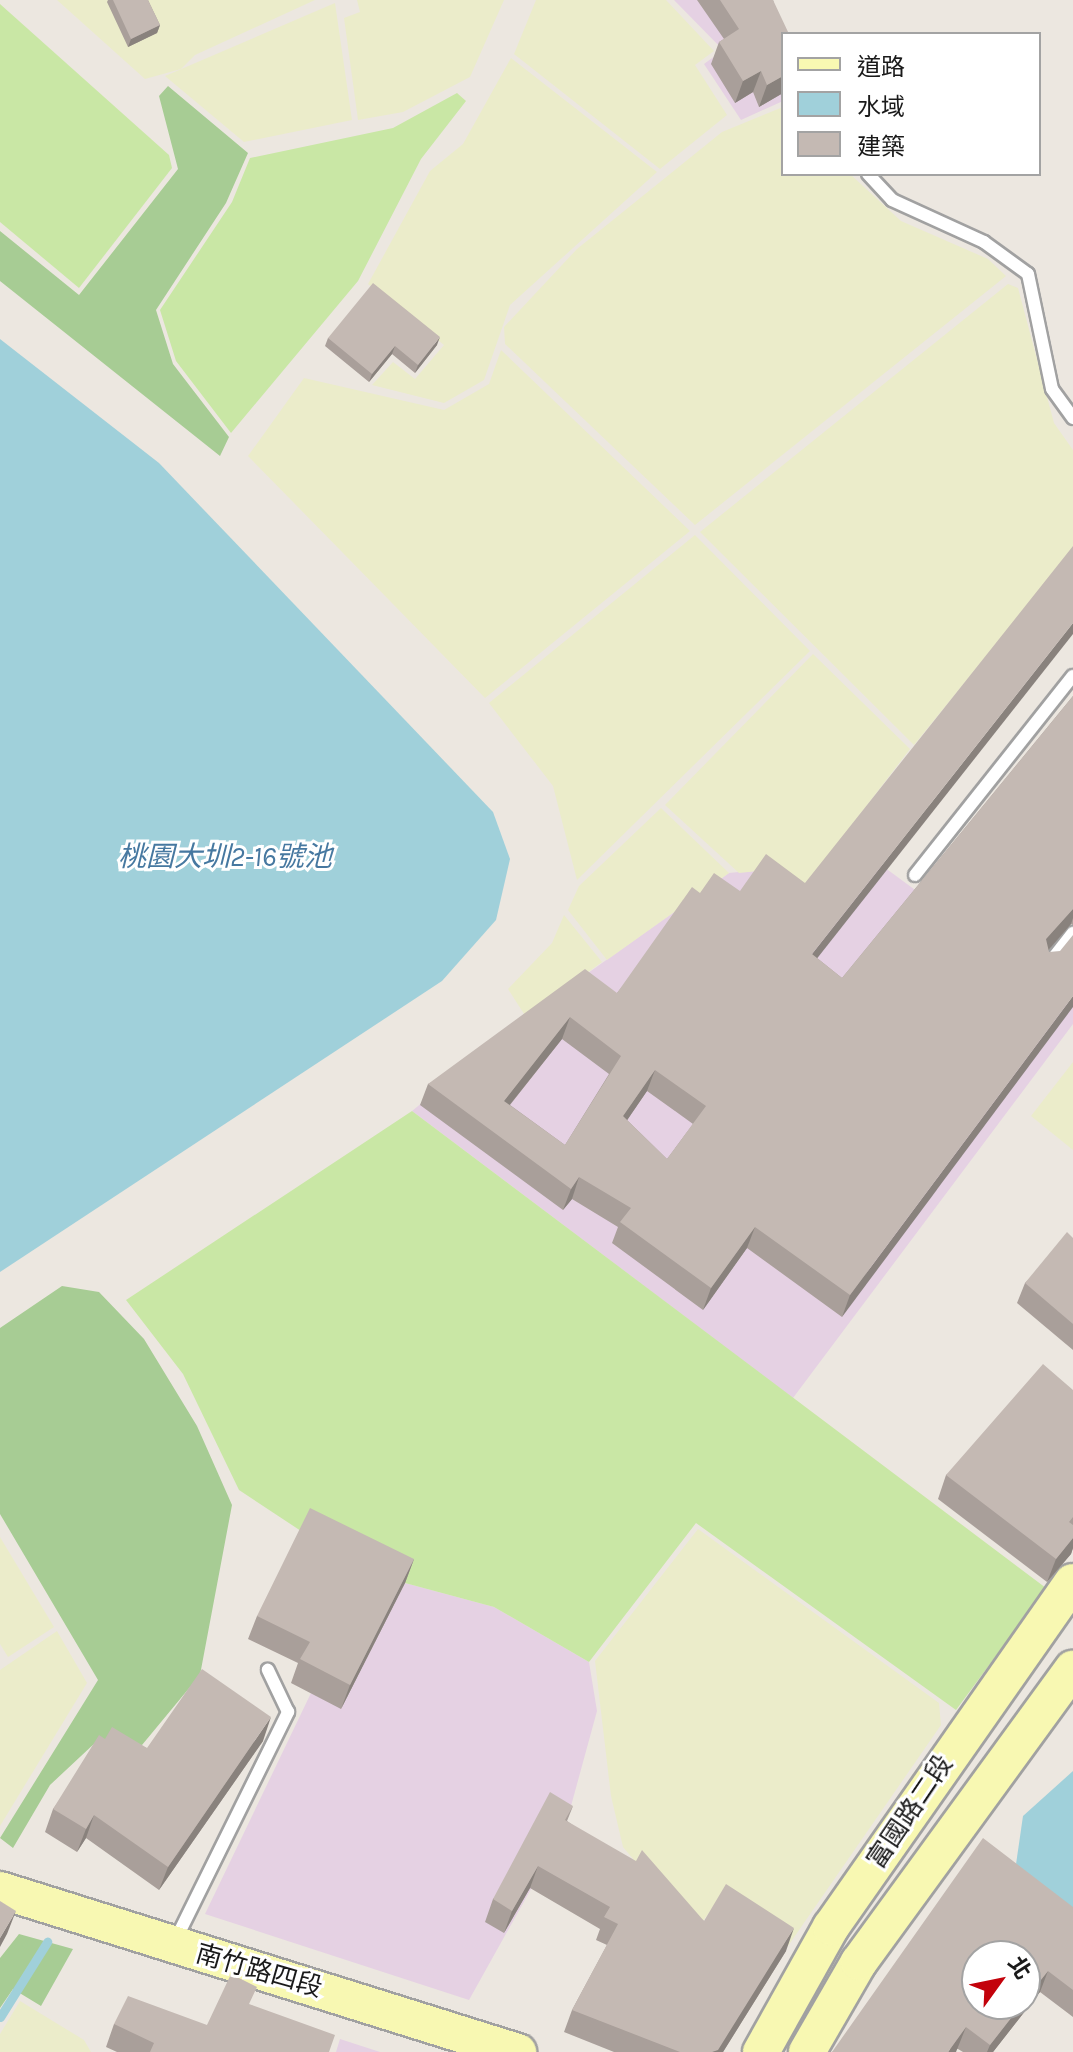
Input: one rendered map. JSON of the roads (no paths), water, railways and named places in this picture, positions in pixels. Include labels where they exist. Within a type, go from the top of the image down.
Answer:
[{"type":"street","name":"富國路二段","points":[[761,2052],[831,1927],[1073,1582]]},
{"type":"street","name":"富國路二段","points":[[807,2052],[859,1962],[1073,1669]]},
{"type":"street","name":"南竹路四段","points":[[0,1890],[518,2052]]},
{"type":"lane","points":[[870,176],[892,200],[984,242],[1028,274],[1052,389],[1073,418]]},
{"type":"lane","points":[[915,875],[1073,676]]},
{"type":"lane","points":[[1046,966],[1073,933]]},
{"type":"lane","points":[[172,1946],[288,1712],[268,1670]]},
{"type":"water","name":"桃園大圳2-16號池","points":[[0,339],[159,463],[493,812],[510,859],[496,920],[442,981],[0,1272]]},
{"type":"water","points":[[1073,1771],[1073,1925],[1014,1878],[1023,1816]]},
{"type":"waterway","points":[[0,2017],[47,1942]]}]
